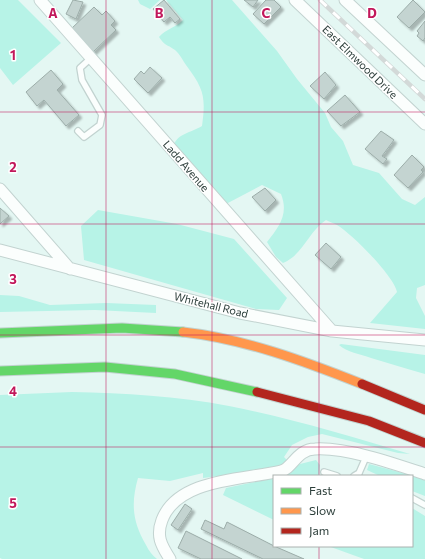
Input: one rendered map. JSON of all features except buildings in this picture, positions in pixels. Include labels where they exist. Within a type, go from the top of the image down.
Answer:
[{"type":"highway","points":[[0,333],[99,327],[164,330],[195,334],[253,345],[338,374],[425,410]]},
{"type":"highway","points":[[0,371],[105,367],[175,374],[282,397],[369,421],[425,443]]},
{"type":"highway","points":[[338,374],[399,389]]},
{"type":"street","name":"Ladd Avenue","points":[[40,0],[332,331]]},
{"type":"street","name":"East Elmwood Drive","points":[[295,0],[425,124]]},
{"type":"street","points":[[345,0],[425,75]]},
{"type":"street","points":[[0,189],[70,269]]},
{"type":"street","name":"Whitehall Road","points":[[0,250],[240,313],[332,331],[425,340]]},
{"type":"street","points":[[170,559],[162,547],[158,531],[164,515],[174,501],[210,483],[283,471],[299,454],[314,449],[339,450],[425,474]]},
{"type":"lane","points":[[78,131],[84,137],[100,125],[102,115],[82,80],[80,68],[91,58]]},
{"type":"lane","points":[[359,475],[366,457]]},
{"type":"lane","points":[[324,472],[334,475]]},
{"type":"lane","points":[[413,499],[425,505]]},
{"type":"green space","points":[[0,0],[18,0],[61,43],[13,85],[0,68]]},
{"type":"green space","points":[[138,0],[160,0],[150,9],[140,4]]},
{"type":"green space","points":[[166,0],[232,0],[277,51],[297,79],[325,113],[331,127],[343,141],[353,165],[379,173],[402,199],[415,205],[425,197],[425,285],[417,288],[416,298],[425,316],[425,329],[370,323],[397,292],[381,266],[362,246],[336,224],[326,220],[314,231],[296,255],[283,263],[276,257],[267,242],[282,220],[284,208],[281,194],[262,185],[226,204],[173,147],[175,142],[181,136],[202,126],[204,108],[202,94],[197,81],[180,55],[165,44],[159,37],[183,20]]},
{"type":"green space","points":[[98,210],[177,224],[234,239],[287,298],[279,310],[256,309],[84,260],[81,226]]},
{"type":"green space","points":[[0,295],[19,296],[50,305],[106,303],[156,305],[156,313],[95,310],[0,312]]},
{"type":"green space","points":[[341,344],[425,355],[425,374],[354,353],[339,345]]},
{"type":"green space","points":[[72,392],[150,396],[229,406],[297,422],[410,454],[398,453],[322,434],[308,437],[292,445],[284,457],[287,460],[282,466],[268,470],[203,478],[203,473],[170,481],[138,478],[134,496],[135,520],[147,547],[157,559],[2,559],[0,558],[0,395]]},
{"type":"green space","points":[[316,460],[320,465],[319,475],[285,475],[296,465]]},
{"type":"green space","points":[[369,464],[410,475],[378,475],[367,470]]},
{"type":"green space","points":[[413,476],[425,479],[425,496],[413,491]]},
{"type":"green space","points":[[273,478],[273,520],[223,495],[226,488]]},
{"type":"green space","points":[[413,509],[425,516],[425,559],[364,559],[331,547],[413,547]]},
{"type":"railway","points":[[320,0],[425,99]]},
{"type":"traffic: fast","points":[[0,333],[122,328],[183,332]]},
{"type":"traffic: fast","points":[[0,371],[105,367],[175,374],[257,392]]},
{"type":"traffic: slow","points":[[183,332],[206,335],[252,345],[296,359],[362,384]]},
{"type":"traffic: jam","points":[[362,384],[425,410]]},
{"type":"traffic: jam","points":[[257,392],[369,421],[425,443]]}]
